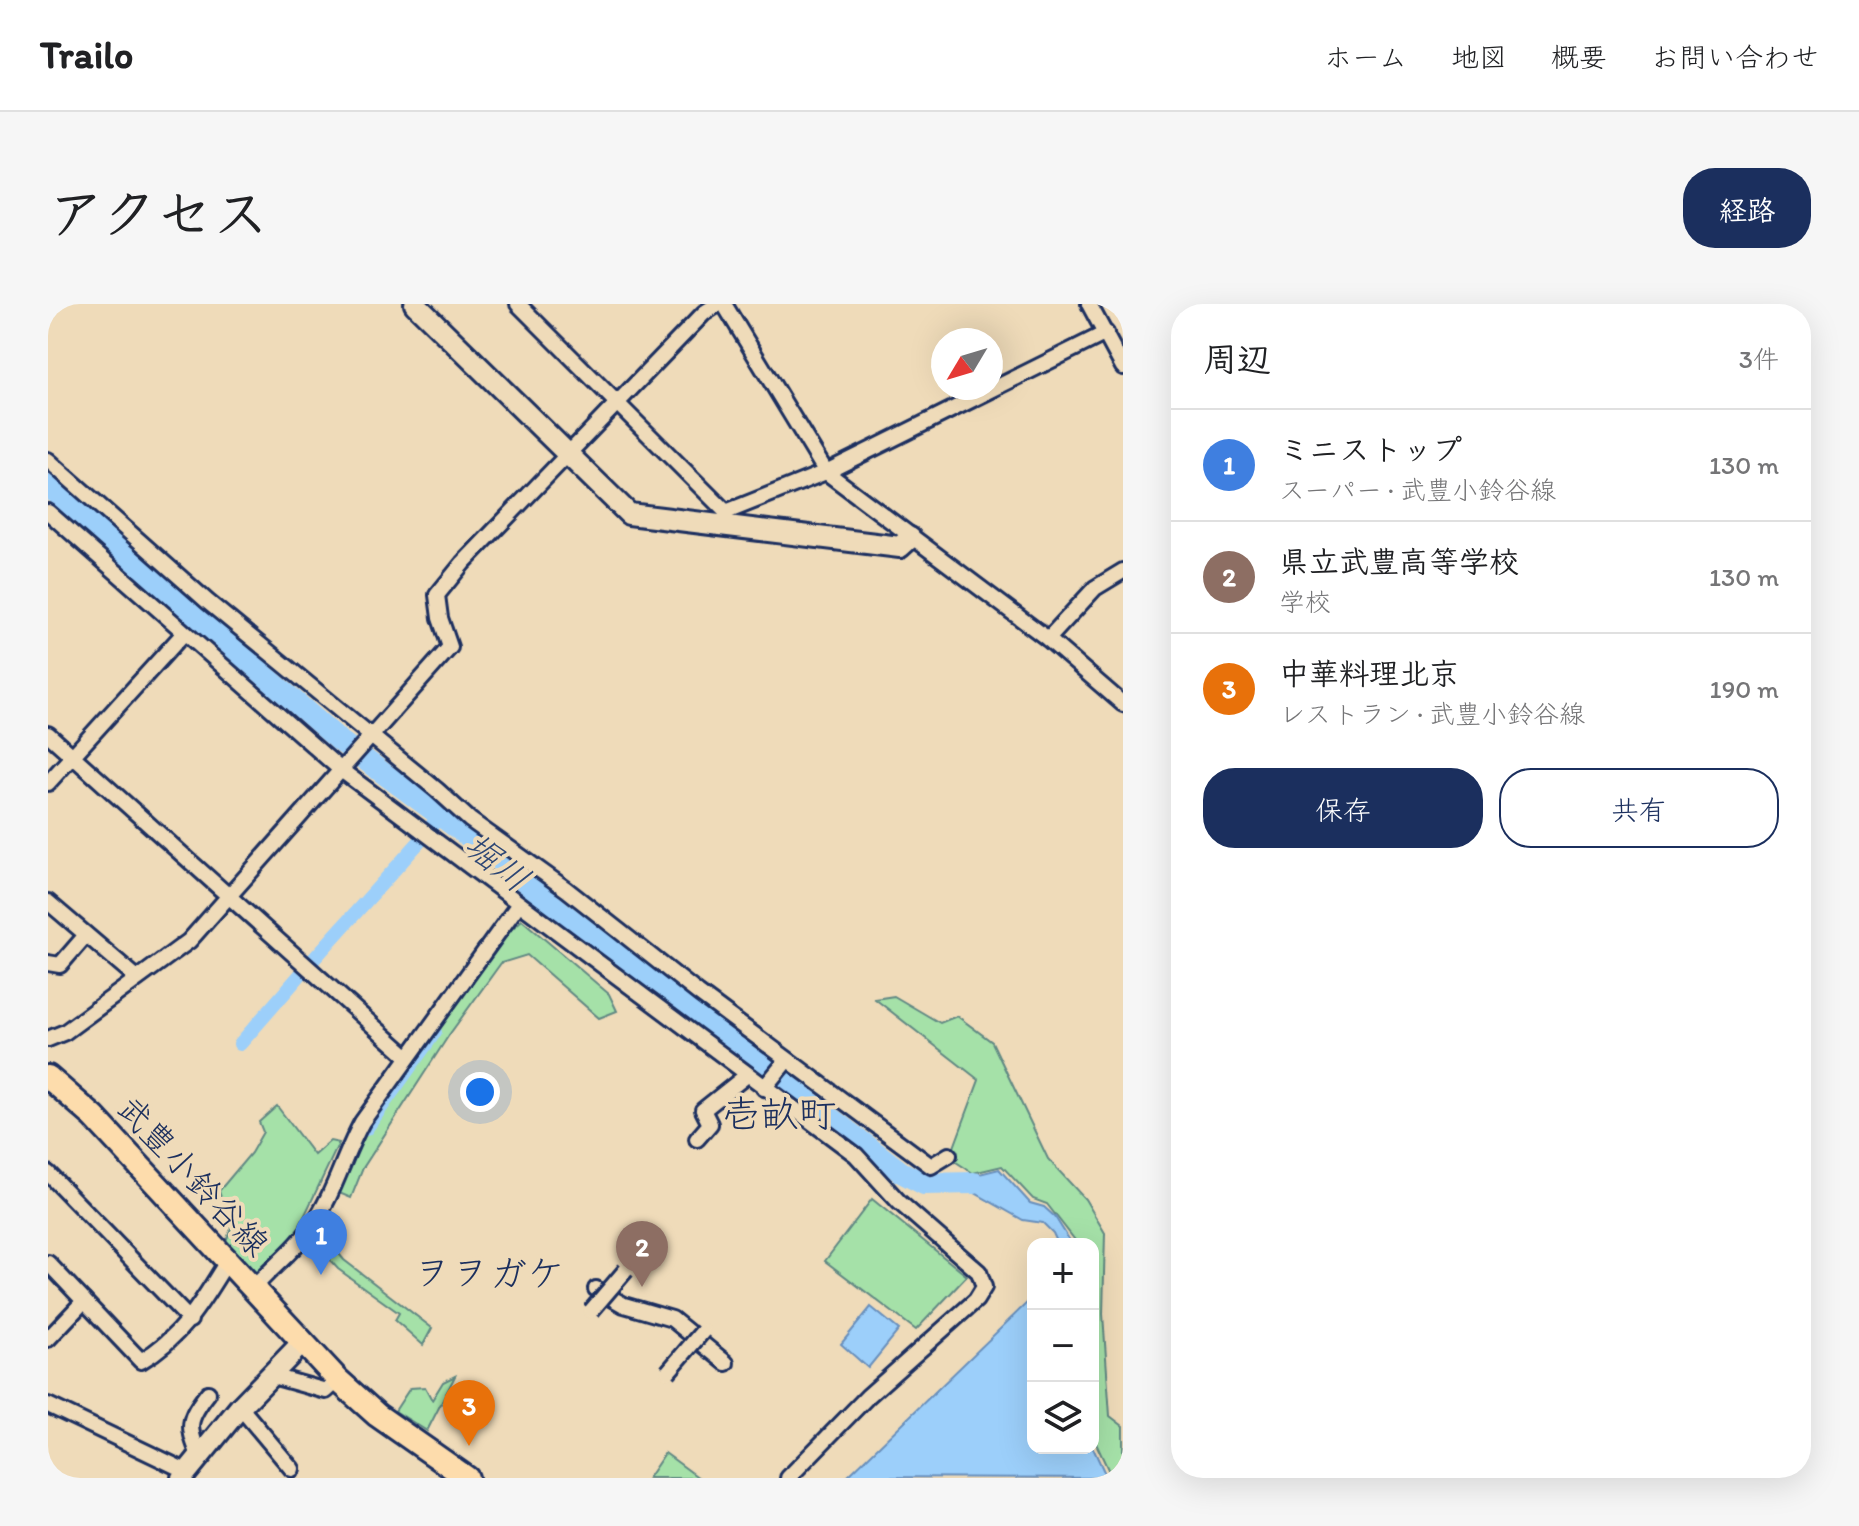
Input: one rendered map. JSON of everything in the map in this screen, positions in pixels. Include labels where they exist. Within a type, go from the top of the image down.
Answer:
[{"type":"main road","name":"武豊小鈴谷線","points":[[51,1087],[94,1117],[226,1263],[338,1380],[377,1415],[467,1478]]},
{"type":"street","points":[[415,304],[629,514],[900,547],[910,538]]},
{"type":"street","points":[[518,304],[726,512],[826,472],[1106,333]]},
{"type":"street","points":[[48,1039],[65,1032],[189,941],[450,647],[440,618],[437,595],[463,563],[704,313],[721,304],[826,472],[1048,639],[1123,704]]},
{"type":"street","points":[[1089,304],[1123,367]]},
{"type":"street","points":[[48,460],[208,602],[470,820],[566,889],[787,1060],[931,1166],[949,1155]]},
{"type":"street","points":[[48,512],[341,770],[856,1155],[899,1202],[979,1272],[984,1282],[976,1300],[868,1396],[788,1478]]},
{"type":"street","points":[[1048,639],[1095,588],[1123,571]]},
{"type":"street","points":[[48,783],[184,633]]},
{"type":"street","points":[[48,734],[408,1057]]},
{"type":"street","points":[[48,902],[136,977]]},
{"type":"street","points":[[252,1290],[310,1230],[331,1196],[342,1158],[362,1122],[518,905]]},
{"type":"street","points":[[48,963],[60,965],[86,935]]},
{"type":"street","points":[[764,1088],[787,1060]]},
{"type":"street","points":[[697,1139],[710,1124],[703,1110],[747,1075]]},
{"type":"street","points":[[48,1173],[190,1320]]},
{"type":"street","points":[[48,1263],[141,1361],[175,1338],[226,1263]]},
{"type":"street","points":[[591,1311],[626,1270]]},
{"type":"street","points":[[596,1289],[624,1305],[672,1319],[726,1363]]},
{"type":"street","points":[[48,1339],[84,1301]]},
{"type":"street","points":[[668,1372],[703,1331]]},
{"type":"street","points":[[190,1469],[240,1407],[302,1343]]},
{"type":"street","points":[[269,1375],[326,1391],[338,1380]]},
{"type":"street","points":[[190,1469],[190,1416],[208,1393]]},
{"type":"street","points":[[48,1405],[190,1469]]},
{"type":"street","points":[[240,1407],[292,1469]]},
{"type":"green space","points":[[522,920],[609,994],[617,1011],[599,1018],[527,955],[501,963],[449,1035],[363,1168],[351,1198],[339,1193],[347,1161],[506,934]]},
{"type":"green space","points":[[894,996],[940,1023],[957,1016],[992,1042],[1048,1159],[1085,1199],[1105,1233],[1103,1314],[1110,1416],[1123,1426],[1123,1478],[1112,1478],[1099,1450],[1099,1238],[1073,1238],[1047,1204],[1033,1199],[1002,1166],[973,1173],[950,1158],[979,1080],[875,999]]},
{"type":"green space","points":[[277,1106],[314,1155],[330,1141],[339,1143],[294,1238],[256,1273],[226,1241],[231,1229],[219,1191],[251,1153],[263,1132],[259,1122]]},
{"type":"green space","points":[[872,1199],[967,1276],[916,1330],[825,1261]]},
{"type":"green space","points":[[317,1227],[344,1260],[432,1328],[423,1345],[395,1320],[399,1313],[338,1269],[309,1237]]},
{"type":"green space","points":[[455,1376],[427,1431],[395,1411],[410,1388],[425,1387],[432,1400],[443,1382]]},
{"type":"green space","points":[[665,1453],[699,1478],[648,1478]]},
{"type":"water","points":[[999,1169],[1030,1203],[1044,1207],[1055,1217],[1068,1238],[1055,1238],[1043,1223],[1023,1220],[970,1190],[979,1174]]},
{"type":"water","points":[[1027,1303],[1027,1454],[1096,1454],[1107,1478],[847,1477]]},
{"type":"water","points":[[871,1307],[899,1330],[868,1368],[841,1344]]},
{"type":"waterway","name":"堀川","points":[[48,486],[340,741],[492,854],[560,911],[901,1172],[924,1184],[974,1183]]},
{"type":"waterway","points":[[431,827],[438,816]]},
{"type":"waterway","points":[[313,960],[421,840]]},
{"type":"waterway","points":[[528,905],[538,894]]},
{"type":"waterway","points":[[240,1044],[300,975]]},
{"type":"waterway","points":[[366,1129],[435,1032]]},
{"type":"place","name":"ミニストップ","points":[[321,1275]]},
{"type":"place","name":"県立武豊高等学校","points":[[642,1287]]},
{"type":"place","name":"中華料理北京","points":[[469,1446]]},
{"type":"district","name":"壱畝町","points":[[779,1114]]},
{"type":"district","name":"ヲヲガケ","points":[[489,1273]]}]
